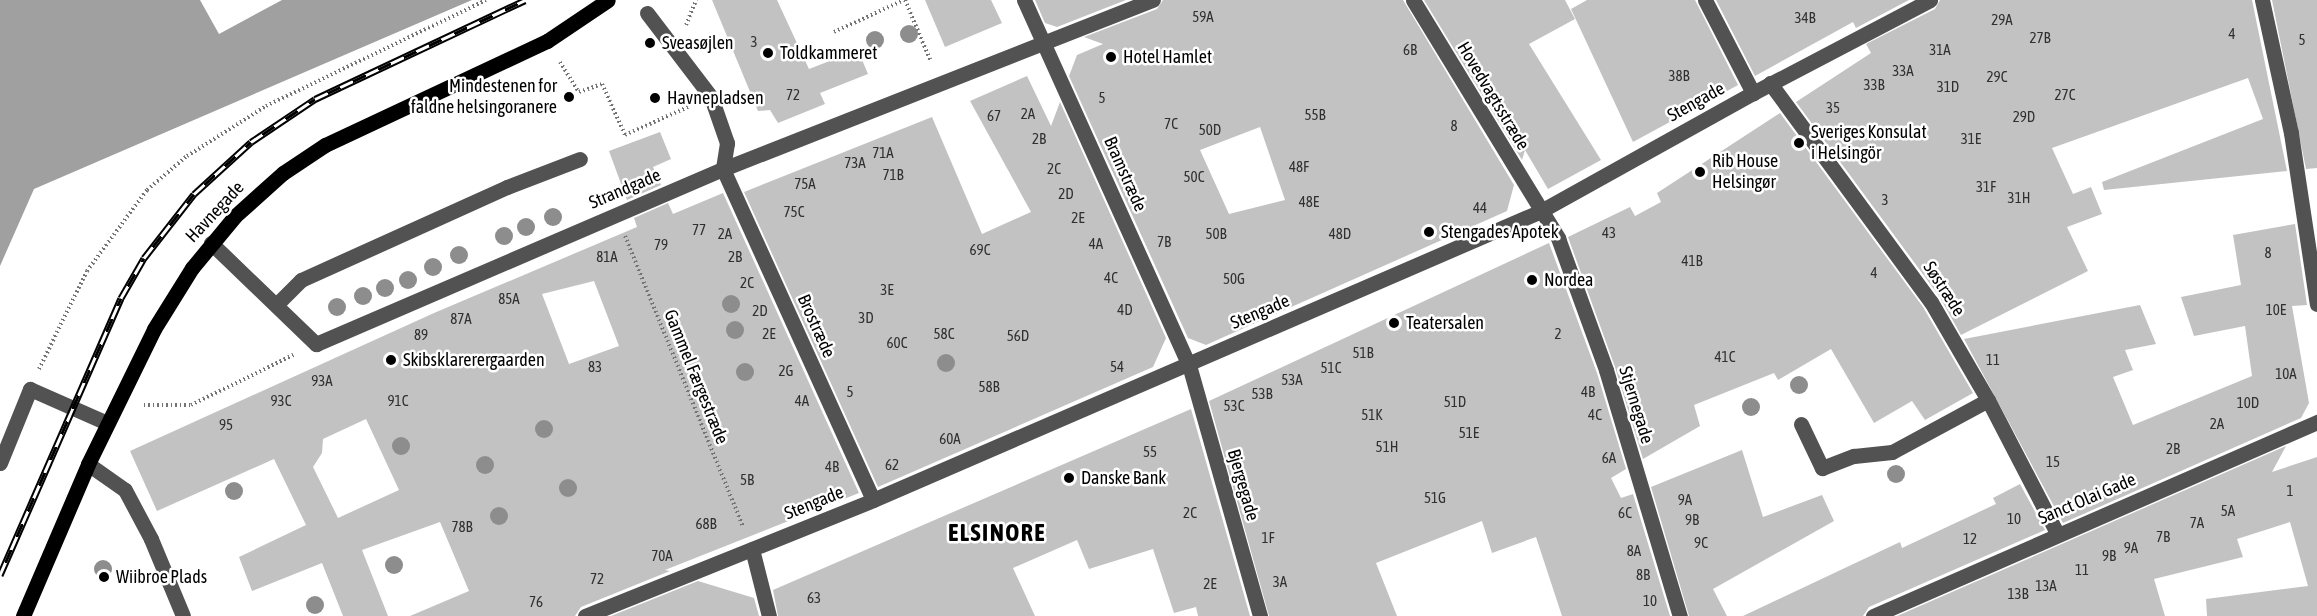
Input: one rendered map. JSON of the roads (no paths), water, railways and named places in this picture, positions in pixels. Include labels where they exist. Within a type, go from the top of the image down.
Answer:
[{"type":"main road","name":"Havnegade","points":[[23,616],[88,464],[116,405],[165,309],[211,243],[258,194],[325,145],[547,41],[608,0]]},
{"type":"street","name":"Bramstræde","points":[[1024,0],[1189,364]]},
{"type":"street","name":"Strandgade","points":[[277,304],[316,344],[723,169],[1043,40],[1153,0]]},
{"type":"street","name":"Hovedvagtsstræde","points":[[1413,0],[1539,212]]},
{"type":"street","points":[[1705,0],[1753,93]]},
{"type":"street","name":"Stengade","points":[[585,616],[873,500],[1539,212],[1770,83],[1930,0]]},
{"type":"street","points":[[2262,0],[2291,133],[2317,303]]},
{"type":"street","points":[[647,12],[711,96],[728,143],[723,169]]},
{"type":"street","name":"Søstræde","points":[[1770,83],[1931,302],[1988,400],[2057,532]]},
{"type":"street","points":[[211,243],[277,304],[301,280],[507,187],[580,159]]},
{"type":"street","name":"Brostræde","points":[[723,169],[873,500]]},
{"type":"street","name":"Stjernegade","points":[[1539,212],[1558,238],[1606,370],[1680,616]]},
{"type":"street","name":"Bjergegade","points":[[1189,364],[1260,616]]},
{"type":"street","points":[[0,463],[30,389],[107,423]]},
{"type":"street","points":[[1801,424],[1822,468],[1854,456],[1892,452],[1988,400]]},
{"type":"street","name":"Sanct Olai Gade","points":[[1874,616],[2057,532],[2317,422]]},
{"type":"street","points":[[88,464],[124,490],[151,539],[183,616]]},
{"type":"street","points":[[752,549],[769,616]]},
{"type":"railway","points":[[0,575],[121,298],[144,258],[194,194],[251,142],[315,99],[525,0]]},
{"type":"place","name":"Sveasøjlen","points":[[650,43]]},
{"type":"place","name":"Toldkammeret","points":[[768,53]]},
{"type":"place","name":"Hotel Hamlet","points":[[1111,57]]},
{"type":"place","name":"Mindestenen for faldne helsingoranere","points":[[569,97]]},
{"type":"place","name":"Havnepladsen","points":[[655,98]]},
{"type":"place","name":"Sveriges Konsulat i Helsingör","points":[[1799,143]]},
{"type":"place","name":"Rib House Helsingør","points":[[1700,172]]},
{"type":"place","name":"Stengades Apotek","points":[[1429,232]]},
{"type":"place","name":"Nordea","points":[[1532,280]]},
{"type":"place","name":"Teatersalen","points":[[1394,323]]},
{"type":"place","name":"Skibsklarerergaarden","points":[[391,360]]},
{"type":"place","name":"Danske Bank","points":[[1069,478]]},
{"type":"place","name":"Wiibroe Plads","points":[[104,577]]},
{"type":"district","name":"ELSINORE","points":[[997,533]]}]
